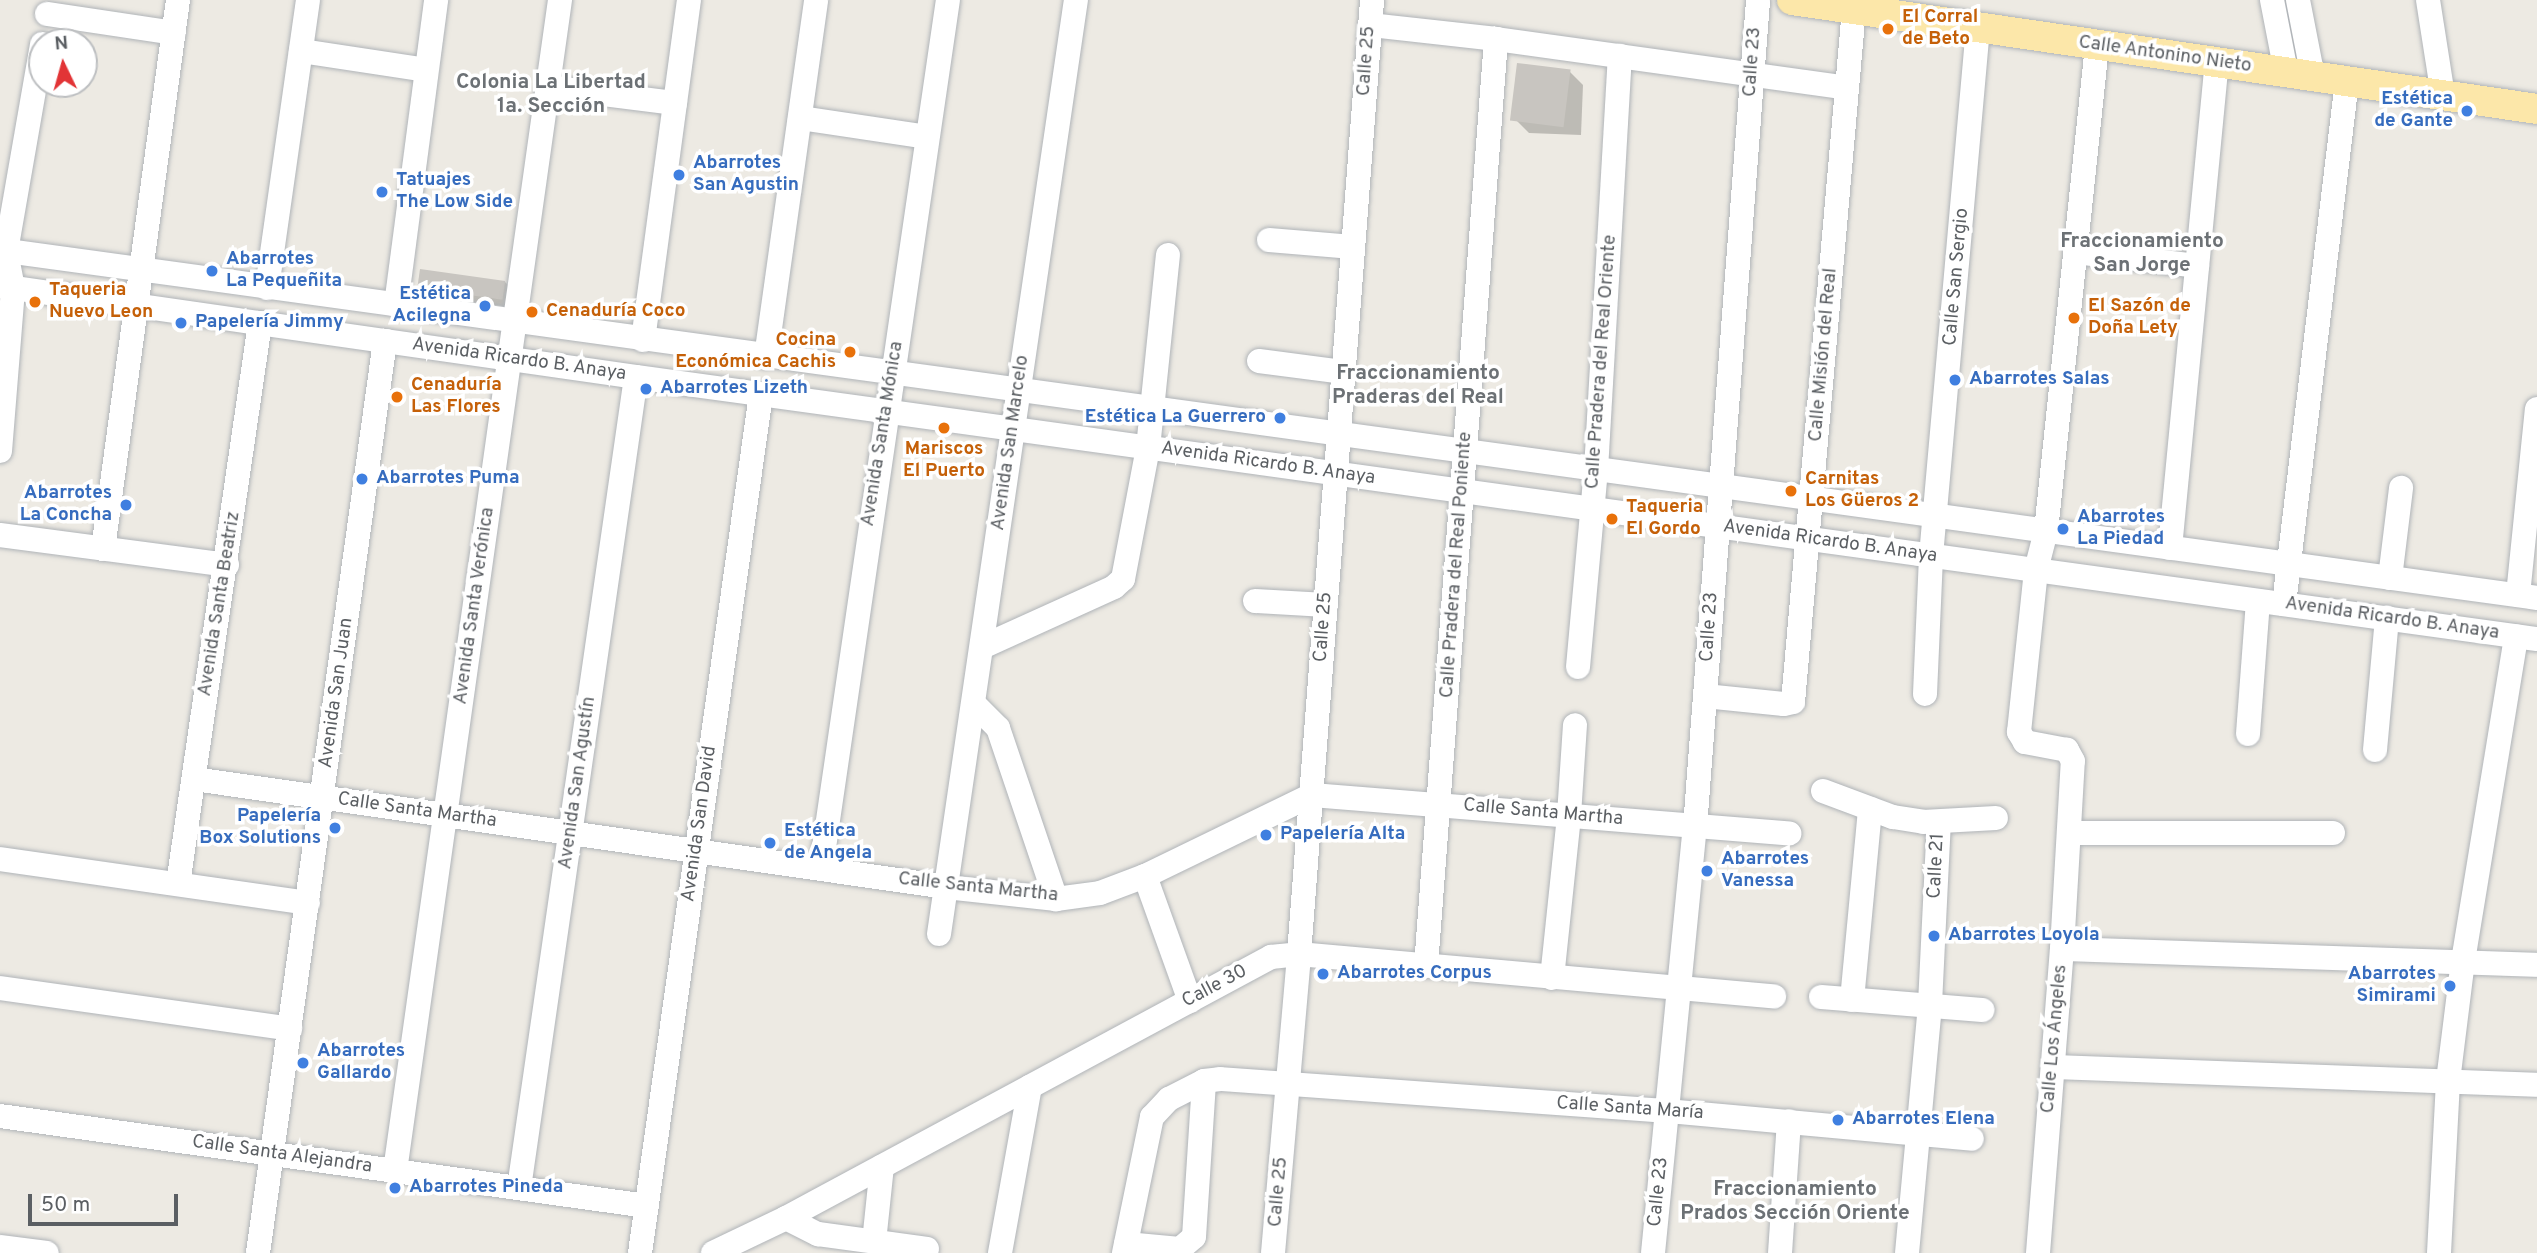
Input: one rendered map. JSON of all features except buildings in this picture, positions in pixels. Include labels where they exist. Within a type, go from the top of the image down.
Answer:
[{"type":"main road","name":"Calle Antonino Nieto","points":[[1792,0],[2537,109]]},
{"type":"street","points":[[103,549],[178,0]]},
{"type":"street","points":[[267,288],[308,0]]},
{"type":"street","points":[[396,305],[436,0]]},
{"type":"street","name":"Avenida Santa Verónica","points":[[395,1171],[560,0]]},
{"type":"street","points":[[643,340],[690,0]]},
{"type":"street","points":[[766,357],[816,0]]},
{"type":"street","name":"Avenida Santa Mónica","points":[[821,868],[948,0]]},
{"type":"street","name":"Avenida San Marcelo","points":[[939,934],[1076,0]]},
{"type":"street","name":"Calle 25","points":[[1273,1253],[1312,795],[1372,0]]},
{"type":"street","name":"Calle 23","points":[[1653,1253],[1695,827],[1758,0]]},
{"type":"street","points":[[2272,0],[2300,75]]},
{"type":"street","points":[[2298,0],[2300,75]]},
{"type":"street","points":[[2428,0],[2443,96]]},
{"type":"street","name":"Calle Misión del Real","points":[[1705,696],[1784,704],[1793,702],[1847,88],[1840,5]]},
{"type":"street","points":[[44,28],[48,7],[174,33]]},
{"type":"street","points":[[1370,25],[1496,39],[1847,88]]},
{"type":"street","name":"Calle San Sergio","points":[[1925,694],[1931,556],[1937,516],[1978,27]]},
{"type":"street","name":"Calle Pradera del Real Poniente","points":[[1426,965],[1496,39]]},
{"type":"street","points":[[2036,570],[2046,531],[2097,45]]},
{"type":"street","points":[[301,51],[426,70]]},
{"type":"street","name":"Calle Pradera del Real Oriente","points":[[1578,667],[1596,470],[1620,56]]},
{"type":"street","points":[[2170,548],[2217,62]]},
{"type":"street","points":[[2284,604],[2347,82]]},
{"type":"street","points":[[548,86],[675,103]]},
{"type":"street","points":[[0,451],[6,287],[2,253],[32,98]]},
{"type":"street","points":[[800,118],[927,137]]},
{"type":"street","points":[[1269,240],[1353,247]]},
{"type":"street","points":[[2075,252],[2197,266]]},
{"type":"street","name":"Avenida Ricardo B. Anaya","points":[[2,253],[143,270],[2528,596]]},
{"type":"street","points":[[982,647],[1114,587],[1123,579],[1128,568],[1148,448],[1168,255]]},
{"type":"street","name":"Avenida Ricardo B. Anaya","points":[[6,287],[636,377],[2526,638]]},
{"type":"street","name":"Avenida Santa Beatriz","points":[[178,884],[227,565],[260,323]]},
{"type":"street","name":"Avenida San Juan","points":[[258,1253],[386,341]]},
{"type":"street","points":[[1259,361],[1343,372]]},
{"type":"street","name":"Avenida San Agustín","points":[[519,1188],[636,377]]},
{"type":"street","name":"Avenida San David","points":[[640,1253],[761,394]]},
{"type":"street","points":[[2528,596],[2537,409]]},
{"type":"street","points":[[2390,578],[2401,488]]},
{"type":"street","points":[[0,535],[227,565]]},
{"type":"street","name":"Calle Los Ángeles","points":[[2036,570],[2020,732],[2025,742],[2067,750],[2072,755],[2062,949],[2038,1253]]},
{"type":"street","points":[[1255,601],[1326,605]]},
{"type":"street","points":[[2248,733],[2259,601]]},
{"type":"street","points":[[2375,750],[2387,618]]},
{"type":"street","points":[[2439,1253],[2448,1082],[2463,961],[2526,638]]},
{"type":"street","points":[[974,704],[998,728],[1056,899]]},
{"type":"street","points":[[1552,978],[1569,815],[1575,725]]},
{"type":"street","name":"Calle Santa Martha","points":[[194,779],[946,887],[1056,899],[1100,893],[1145,876],[1312,795],[1788,833]]},
{"type":"street","name":"Calle 21","points":[[1823,791],[1893,817],[1939,824],[1930,1004],[1907,1253]]},
{"type":"street","points":[[1853,1000],[1870,809]]},
{"type":"street","points":[[1939,824],[1996,818]]},
{"type":"street","points":[[2069,832],[2333,833]]},
{"type":"street","points":[[0,859],[308,902]]},
{"type":"street","points":[[1145,876],[1190,1000]]},
{"type":"street","points":[[2062,949],[2537,965]]},
{"type":"street","name":"Calle 30","points":[[713,1253],[786,1218],[1271,957],[1299,954],[1774,996]]},
{"type":"street","points":[[0,988],[290,1029]]},
{"type":"street","points":[[1821,997],[1982,1010]]},
{"type":"street","points":[[2053,1067],[2537,1085]]},
{"type":"street","name":"Calle Santa María","points":[[1204,1081],[1220,1079],[1288,1086],[1667,1111],[1972,1139]]},
{"type":"street","points":[[1204,1081],[1194,1237],[1180,1249],[1125,1248],[1152,1117],[1169,1098],[1204,1081]]},
{"type":"street","points":[[1000,1253],[1030,1087]]},
{"type":"street","name":"Calle Santa Alejandra","points":[[0,1116],[647,1206]]},
{"type":"street","points":[[1780,1253],[1789,1121]]},
{"type":"street","points":[[874,1242],[882,1166]]},
{"type":"street","points":[[786,1218],[818,1234],[927,1249]]},
{"type":"street","points":[[0,1247],[47,1253]]},
{"type":"place","name":"El Corral de Beto","points":[[1888,29]]},
{"type":"place","name":"Estética de Gante","points":[[2467,111]]},
{"type":"place","name":"Abarrotes San Agustin","points":[[679,175]]},
{"type":"place","name":"Tatuajes The Low Side","points":[[382,192]]},
{"type":"place","name":"Abarrotes La Pequeñita","points":[[212,271]]},
{"type":"place","name":"Taqueria Nuevo Leon","points":[[35,302]]},
{"type":"place","name":"Estética Acilegna","points":[[485,306]]},
{"type":"place","name":"Cenaduría Coco","points":[[532,312]]},
{"type":"place","name":"El Sazón de Doña Lety","points":[[2074,318]]},
{"type":"place","name":"Papelería Jimmy","points":[[181,323]]},
{"type":"place","name":"Cocina Económica Cachis","points":[[850,352]]},
{"type":"place","name":"Abarrotes Salas","points":[[1955,380]]},
{"type":"place","name":"Abarrotes Lizeth","points":[[646,389]]},
{"type":"place","name":"Cenaduría Las Flores","points":[[397,397]]},
{"type":"place","name":"Estética La Guerrero","points":[[1280,418]]},
{"type":"place","name":"Mariscos El Puerto","points":[[944,428]]},
{"type":"place","name":"Abarrotes Puma","points":[[362,479]]},
{"type":"place","name":"Carnitas Los Güeros 2","points":[[1791,491]]},
{"type":"place","name":"Abarrotes La Concha","points":[[126,505]]},
{"type":"place","name":"Taqueria El Gordo","points":[[1612,519]]},
{"type":"place","name":"Abarrotes La Piedad","points":[[2063,529]]},
{"type":"place","name":"Papelería Box Solutions","points":[[335,828]]},
{"type":"place","name":"Papelería Alta","points":[[1266,835]]},
{"type":"place","name":"Estética de Angela","points":[[770,843]]},
{"type":"place","name":"Abarrotes Vanessa","points":[[1707,871]]},
{"type":"place","name":"Abarrotes Loyola","points":[[1934,936]]},
{"type":"place","name":"Abarrotes Corpus","points":[[1323,974]]},
{"type":"place","name":"Abarrotes Simirami","points":[[2450,986]]},
{"type":"place","name":"Abarrotes Gallardo","points":[[303,1063]]},
{"type":"place","name":"Abarrotes Elena","points":[[1838,1120]]},
{"type":"place","name":"Abarrotes Pineda","points":[[395,1188]]},
{"type":"district","name":"Colonia La Libertad 1a. Sección","points":[[551,95]]},
{"type":"district","name":"Fraccionamiento San Jorge","points":[[2142,254]]},
{"type":"district","name":"Fraccionamiento Praderas del Real","points":[[1418,386]]},
{"type":"district","name":"Fraccionamiento Prados Sección Oriente","points":[[1795,1202]]}]
